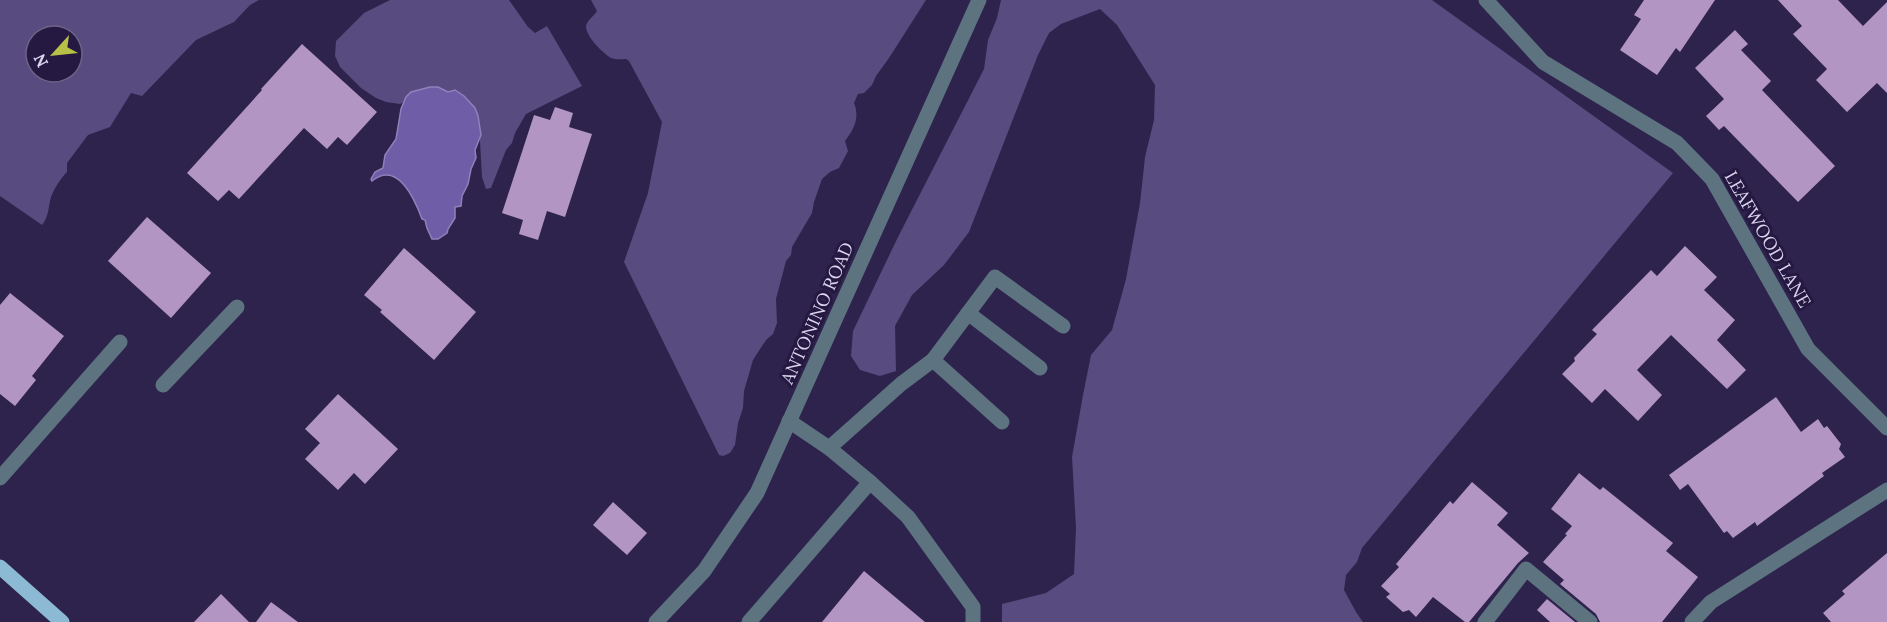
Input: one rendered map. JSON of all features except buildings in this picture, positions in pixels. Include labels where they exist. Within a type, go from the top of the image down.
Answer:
[{"type":"main road","points":[[0,567],[62,622]]},
{"type":"street","name":"ANTONINO ROAD","points":[[656,622],[704,571],[757,493],[980,0]]},
{"type":"street","name":"LEAFWOOD LANE","points":[[1486,0],[1543,62],[1677,142],[1712,179],[1808,349],[1887,428]]},
{"type":"street","points":[[829,448],[901,384],[933,360],[995,277],[1063,326]]},
{"type":"street","points":[[163,385],[237,307]]},
{"type":"street","points":[[968,313],[1040,368]]},
{"type":"street","points":[[0,478],[120,342]]},
{"type":"street","points":[[933,360],[1002,422]]},
{"type":"street","points":[[789,421],[829,448],[908,517],[973,607],[973,622]]},
{"type":"street","points":[[749,622],[870,482]]},
{"type":"street","points":[[1692,622],[1711,602],[1887,490]]},
{"type":"street","points":[[1485,622],[1526,569],[1590,622]]},
{"type":"shaded area","points":[[0,0],[259,0],[250,5],[234,22],[196,40],[142,96],[131,93],[110,127],[88,135],[67,163],[67,172],[52,194],[42,225],[0,196]]},
{"type":"shaded area","points":[[390,0],[509,0],[535,33],[547,26],[582,86],[526,114],[512,143],[506,150],[491,188],[486,189],[482,177],[479,124],[448,92],[438,89],[428,90],[400,104],[386,102],[361,88],[340,67],[335,56],[336,41],[364,13]]},
{"type":"shaded area","points":[[591,0],[926,0],[872,85],[864,93],[858,94],[854,103],[855,123],[845,141],[848,151],[839,168],[822,179],[812,213],[786,261],[776,299],[777,323],[773,334],[766,340],[753,360],[744,391],[743,408],[735,445],[730,453],[723,456],[719,455],[624,262],[648,193],[662,122],[629,61],[611,58],[589,36],[586,25],[597,11]]},
{"type":"shaded area","points":[[1001,0],[1432,0],[1673,173],[1362,548],[1357,562],[1346,575],[1344,590],[1363,622],[1002,622],[1002,604],[1046,593],[1074,574],[1076,528],[1072,457],[1091,355],[1112,330],[1126,279],[1140,203],[1145,157],[1154,120],[1155,85],[1117,25],[1100,9],[1061,24],[1049,33],[1038,55],[969,232],[944,265],[912,295],[895,326],[896,371],[880,376],[860,370],[851,356],[853,331],[984,69],[988,40]]},
{"type":"shaded area","points":[[438,87],[448,92],[455,90],[464,96],[475,108],[481,135],[461,206],[455,207],[455,218],[447,233],[438,239],[432,239],[425,220],[422,219],[404,185],[390,175],[381,176],[372,181],[371,179],[375,172],[383,168],[385,155],[396,139],[401,109],[406,97],[411,92]]}]
